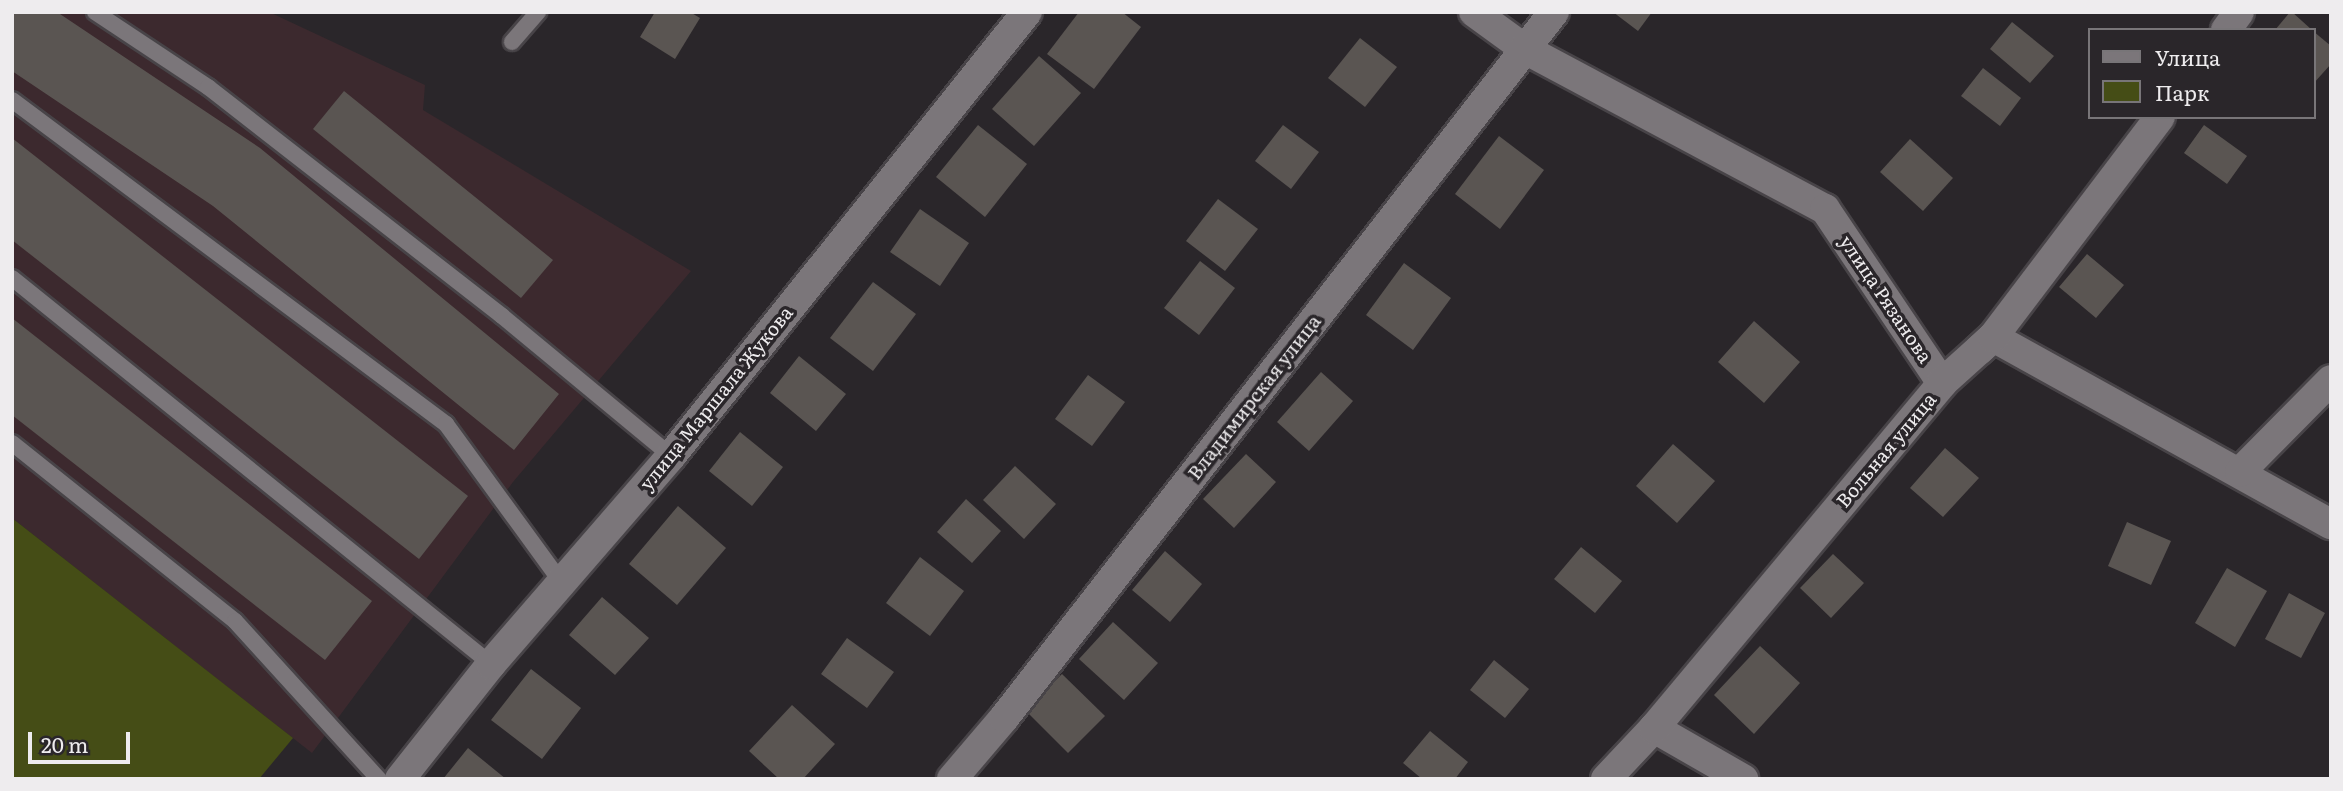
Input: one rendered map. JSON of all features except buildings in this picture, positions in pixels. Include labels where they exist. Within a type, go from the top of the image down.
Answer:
[{"type":"street","name":"улица Маршала Жукова","points":[[400,779],[491,664],[671,456],[1027,12]]},
{"type":"street","name":"улица Рязанова","points":[[1474,12],[1525,49],[1825,209],[1942,383],[1993,337]]},
{"type":"street","name":"Владимирская улица","points":[[952,779],[1013,707],[1554,12]]},
{"type":"street","points":[[2227,28],[2239,12]]},
{"type":"street","points":[[2158,119],[1993,337],[2331,524]]},
{"type":"street","points":[[2240,472],[2331,380]]},
{"type":"street","name":"Вольная улица","points":[[1606,779],[1654,728],[1942,383]]},
{"type":"street","points":[[1654,728],[1742,779]]},
{"type":"lane","points":[[94,12],[208,87],[502,316],[671,456]]},
{"type":"lane","points":[[512,42],[538,12]]},
{"type":"lane","points":[[12,100],[446,424],[562,583]]},
{"type":"lane","points":[[12,278],[491,664]]},
{"type":"lane","points":[[12,443],[235,621],[379,779]]},
{"type":"shaded area","points":[[12,12],[269,12],[425,85],[423,110],[691,271],[513,482],[312,753],[12,518]]},
{"type":"green space","points":[[12,518],[293,738],[259,779],[12,779]]}]
